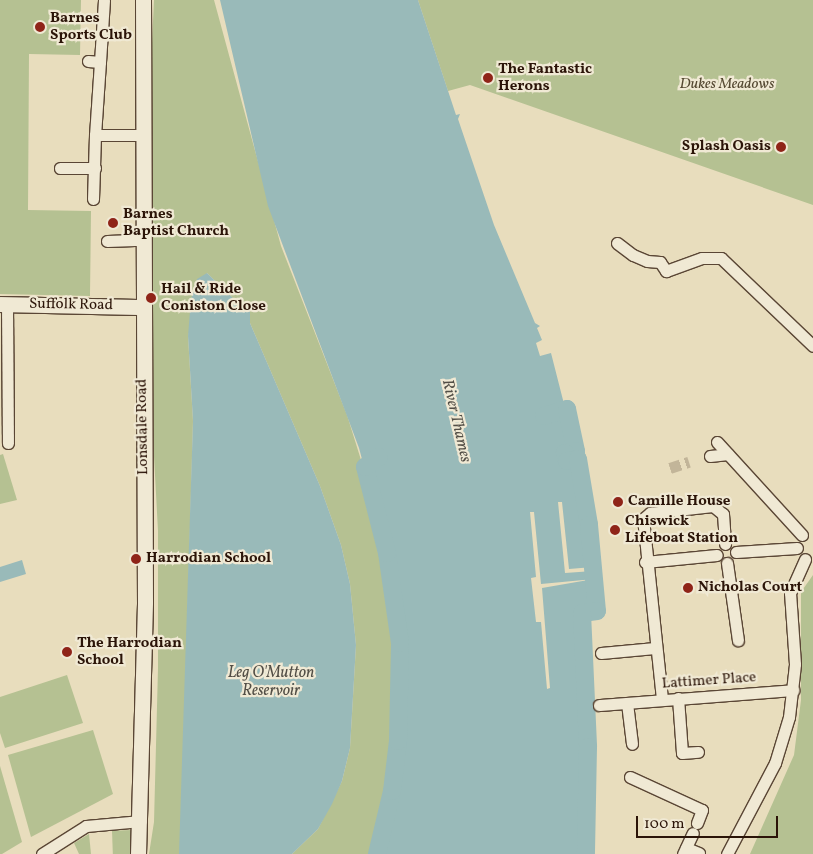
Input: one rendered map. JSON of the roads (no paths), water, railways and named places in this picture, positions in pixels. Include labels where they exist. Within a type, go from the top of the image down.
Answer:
[{"type":"main road","name":"Lonsdale Road","points":[[138,854],[141,822],[145,602],[142,307],[143,0]]},
{"type":"main road","name":"Suffolk Road","points":[[3,304],[142,307]]},
{"type":"street","points":[[93,198],[104,0]]},
{"type":"street","points":[[88,62],[100,62]]},
{"type":"street","points":[[95,135],[142,135]]},
{"type":"street","points":[[60,168],[95,168]]},
{"type":"street","points":[[107,241],[142,240]]},
{"type":"street","points":[[617,243],[647,261],[660,262],[666,271],[702,258],[721,258],[813,346]]},
{"type":"street","points":[[3,304],[8,443]]},
{"type":"street","points":[[717,442],[807,533],[797,548]]},
{"type":"street","points":[[710,456],[728,454]]},
{"type":"street","points":[[662,699],[642,524],[650,513],[713,506],[723,514],[725,544]]},
{"type":"street","points":[[725,544],[733,547],[736,552]]},
{"type":"street","points":[[717,555],[718,549],[725,544]]},
{"type":"street","points":[[727,854],[775,763],[789,717],[795,664],[790,593],[809,560],[797,548],[736,552]]},
{"type":"street","points":[[726,563],[733,560],[736,552]]},
{"type":"street","points":[[645,562],[717,555],[726,563],[738,640]]},
{"type":"street","points":[[601,653],[656,648]]},
{"type":"street","name":"Lattimer Place","points":[[599,705],[793,690]]},
{"type":"street","points":[[678,698],[682,752],[698,752]]},
{"type":"street","points":[[627,704],[632,744]]},
{"type":"street","points":[[630,777],[702,810],[685,851],[699,853]]},
{"type":"street","points":[[42,854],[86,826],[141,822]]},
{"type":"water","name":"River Thames","points":[[220,0],[418,0],[456,115],[460,114],[458,119],[494,225],[535,323],[540,326],[537,328],[542,340],[536,343],[540,356],[551,353],[576,451],[566,453],[567,461],[578,459],[585,497],[597,611],[582,613],[588,747],[586,854],[377,854],[392,791],[398,741],[400,643],[387,553],[359,448],[268,206]]},
{"type":"water","name":"Leg O'Mutton Reservoir","points":[[207,273],[240,305],[250,310],[250,323],[320,486],[341,545],[350,584],[356,645],[350,748],[342,781],[332,804],[318,829],[292,854],[179,854],[193,421],[188,336],[191,299],[197,279]]},
{"type":"water","points":[[22,560],[26,574],[0,582],[0,567]]},
{"type":"waterway","points":[[544,416],[567,409],[576,451],[565,453],[567,461],[578,459],[589,525],[597,611],[582,613],[588,747],[586,854]]},
{"type":"waterway","points":[[377,854],[392,791],[398,741],[400,643],[387,553],[365,467],[379,457]]},
{"type":"tunnel","points":[[670,468],[689,462]]},
{"type":"place","name":"Barnes Sports Club","points":[[40,27]]},
{"type":"place","name":"The Fantastic Herons","points":[[488,78]]},
{"type":"place","name":"Splash Oasis","points":[[781,147]]},
{"type":"place","name":"Barnes Baptist Church","points":[[113,223]]},
{"type":"place","name":"Hail & Ride Coniston Close","points":[[151,298]]},
{"type":"place","name":"Camille House","points":[[618,502]]},
{"type":"place","name":"Chiswick Lifeboat Station","points":[[615,530]]},
{"type":"place","name":"Harrodian School","points":[[136,559]]},
{"type":"place","name":"Nicholas Court","points":[[688,588]]},
{"type":"place","name":"The Harrodian School","points":[[67,652]]},
{"type":"park label","name":"Dukes Meadows","points":[[727,85]]}]
